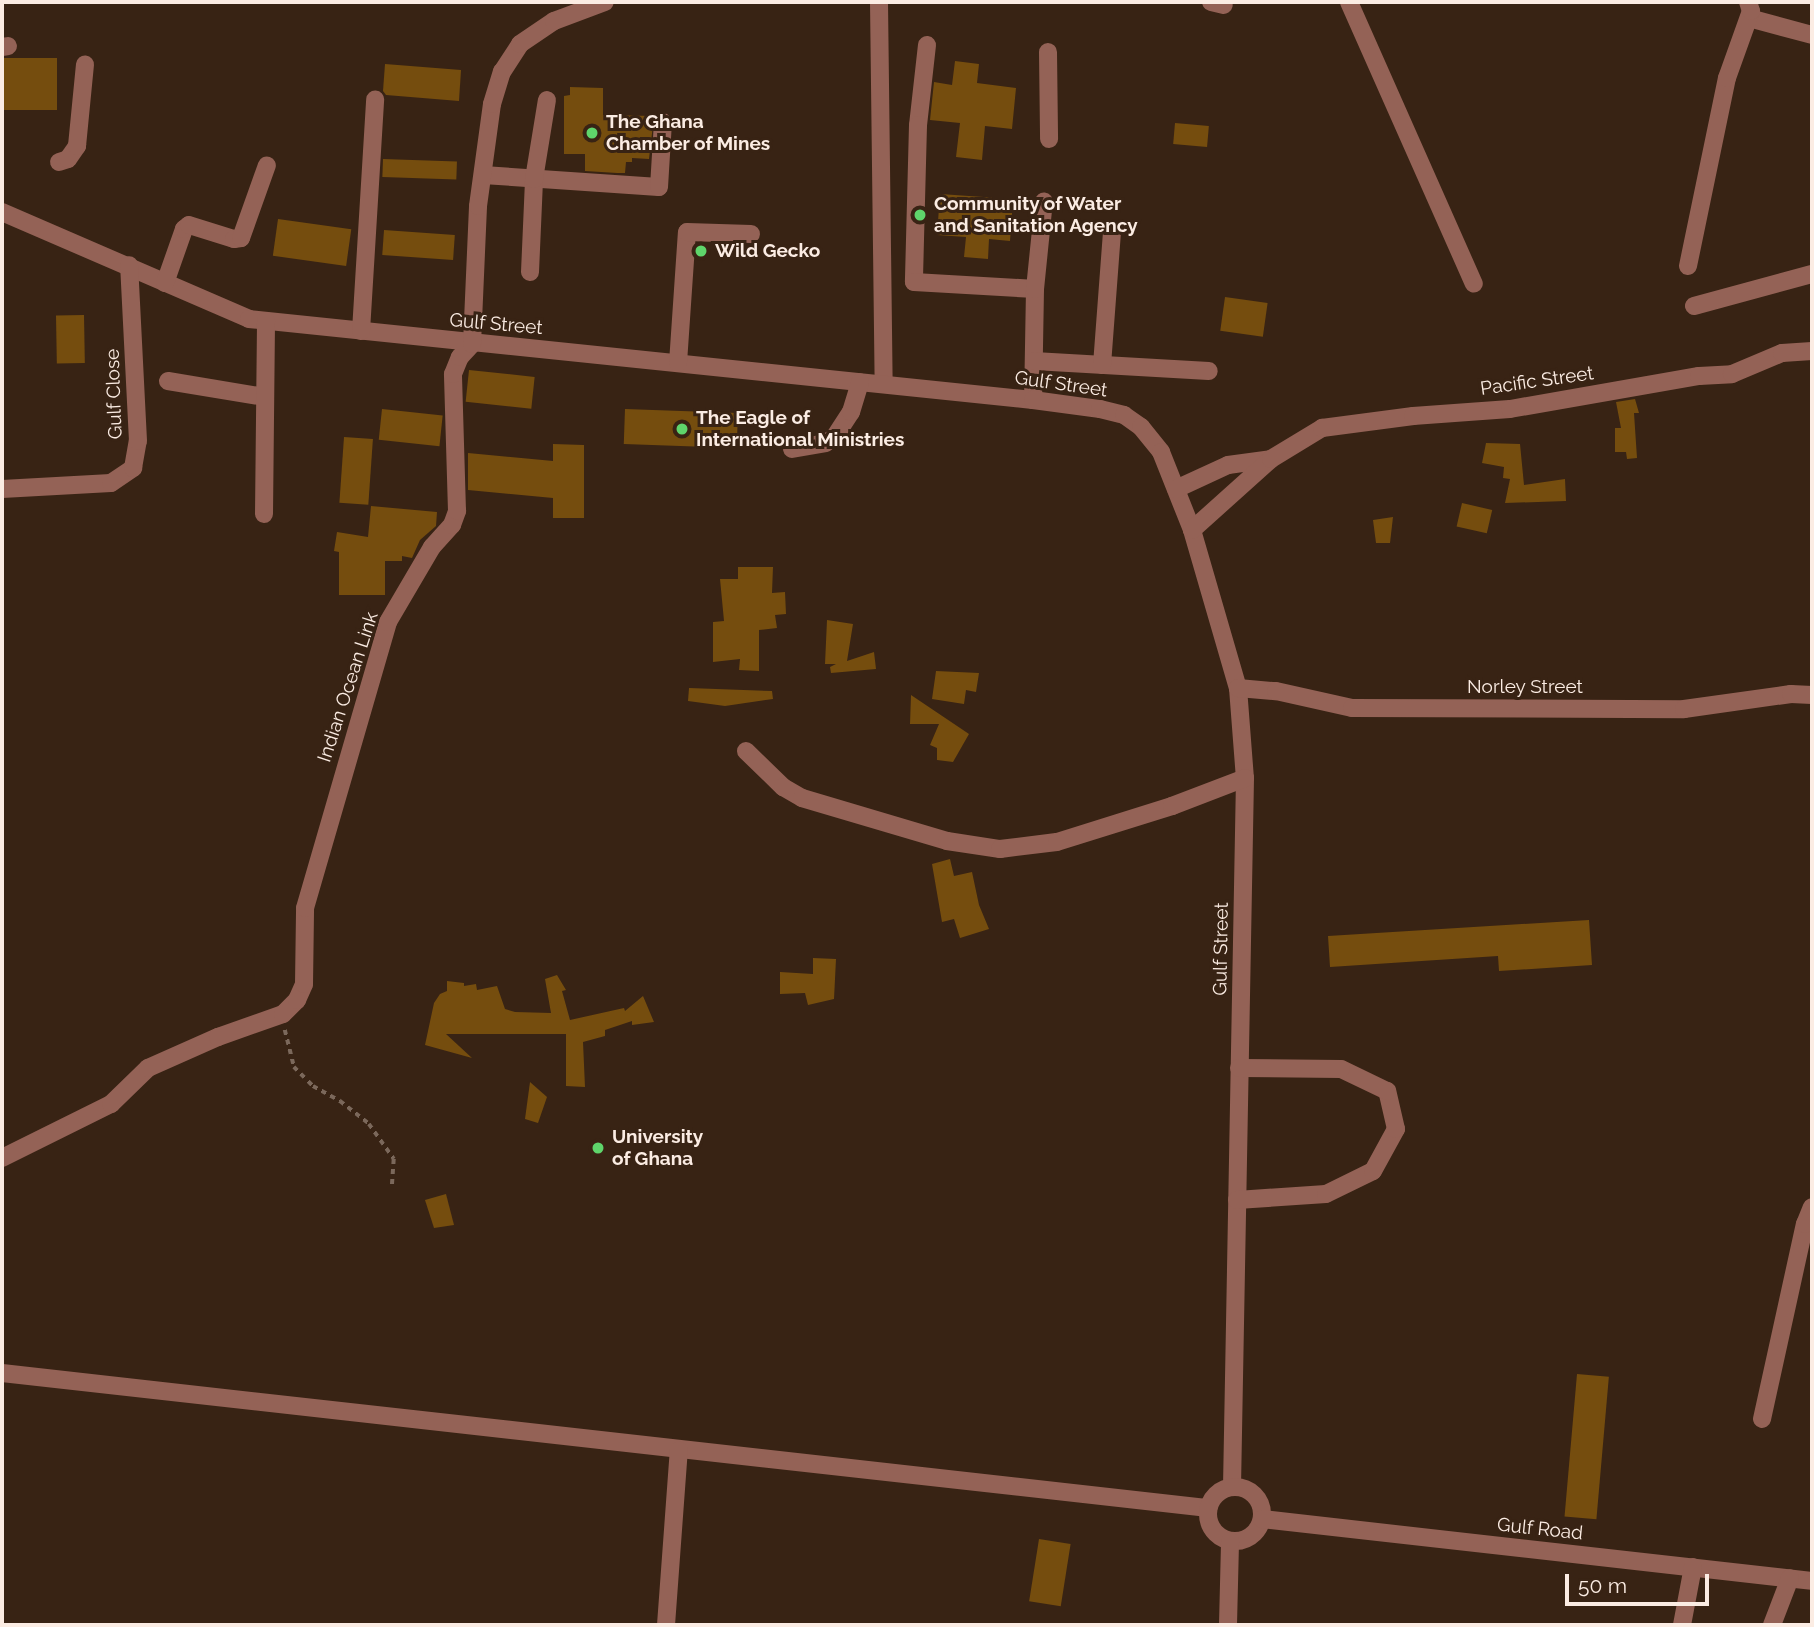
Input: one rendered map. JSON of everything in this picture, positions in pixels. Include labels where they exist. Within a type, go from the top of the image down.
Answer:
[{"type":"street","name":"Indian Ocean Link","points":[[283,1014],[297,1000],[304,984],[305,908],[388,622],[432,547],[452,526],[457,511],[453,374],[460,357],[472,344],[482,175],[492,104],[502,72],[520,44],[554,21],[605,2]]},
{"type":"street","points":[[879,2],[884,384]]},
{"type":"street","points":[[1349,2],[1474,284]]},
{"type":"street","points":[[1688,266],[1727,78],[1748,10],[1812,35]]},
{"type":"street","points":[[927,45],[918,125],[914,282],[1035,289]]},
{"type":"street","points":[[1048,52],[1049,139]]},
{"type":"street","points":[[60,162],[68,159],[77,146],[85,64]]},
{"type":"street","points":[[360,331],[375,99]]},
{"type":"street","points":[[530,272],[534,179],[547,100]]},
{"type":"street","points":[[482,175],[659,187],[663,122]]},
{"type":"street","points":[[165,283],[184,229],[189,225],[234,239],[241,238],[267,165]]},
{"type":"street","points":[[1033,400],[1035,289],[1044,201]]},
{"type":"street","name":"Gulf Street","points":[[2,212],[130,265],[249,319],[1100,408],[1124,415],[1140,427],[1161,452],[1192,530],[1238,688],[1245,778],[1232,1487]]},
{"type":"street","points":[[1102,365],[1112,231]]},
{"type":"street","points":[[678,363],[687,232],[751,234]]},
{"type":"street","name":"Gulf Close","points":[[2,489],[111,483],[133,468],[138,441],[130,265]]},
{"type":"street","points":[[1694,306],[1812,274]]},
{"type":"street","points":[[264,514],[266,321]]},
{"type":"street","name":"Pacific Street","points":[[1192,530],[1271,459],[1322,428],[1413,416],[1510,409],[1699,376],[1732,374],[1782,353],[1812,351]]},
{"type":"street","points":[[1034,361],[1209,371]]},
{"type":"street","points":[[168,381],[265,397]]},
{"type":"street","points":[[792,449],[825,443],[834,438],[851,412],[860,382]]},
{"type":"street","name":"Pacific Street","points":[[1176,489],[1228,465],[1271,459]]},
{"type":"street","name":"Norley Street","points":[[1238,688],[1276,691],[1352,708],[1685,709],[1791,694],[1812,695]]},
{"type":"street","points":[[746,751],[783,787],[802,798],[947,841],[1000,849],[1057,842],[1172,806],[1245,778]]},
{"type":"street","points":[[2,1158],[111,1104],[148,1068],[218,1037],[283,1014]]},
{"type":"street","points":[[1237,1200],[1326,1194],[1373,1171],[1396,1129],[1387,1091],[1341,1069],[1240,1069]]},
{"type":"street","points":[[1762,1419],[1805,1224],[1812,1207]]},
{"type":"street","points":[[2,1373],[1209,1508]]},
{"type":"street","points":[[666,1625],[679,1450]]},
{"type":"street","points":[[1232,1487],[1248,1490],[1260,1502],[1262,1519],[1247,1539],[1230,1541],[1215,1532],[1208,1517],[1216,1494],[1232,1487]]},
{"type":"street","name":"Gulf Road","points":[[1262,1519],[1812,1581]]},
{"type":"street","points":[[1228,1625],[1230,1541]]},
{"type":"street","points":[[1682,1625],[1693,1567]]},
{"type":"street","points":[[1772,1625],[1790,1578]]},
{"type":"path","points":[[283,1014],[293,1067],[313,1086],[340,1101],[369,1124],[394,1159],[392,1188]]},
{"type":"building","points":[[2,58],[57,58],[57,110],[2,110]]},
{"type":"building","points":[[955,61],[979,64],[977,83],[1016,88],[1012,129],[985,126],[982,160],[956,157],[960,123],[930,120],[934,82],[952,85]]},
{"type":"building","points":[[385,64],[461,70],[459,101],[386,95],[383,91]]},
{"type":"building","points":[[570,87],[603,88],[603,115],[654,116],[649,159],[632,158],[632,162],[626,162],[625,173],[617,173],[585,171],[585,154],[564,154],[564,96],[570,95]]},
{"type":"building","points":[[1175,123],[1209,126],[1207,147],[1173,144]]},
{"type":"building","points":[[383,159],[457,162],[456,180],[382,177]]},
{"type":"building","points":[[940,194],[1013,199],[1010,241],[989,239],[988,259],[964,257],[966,237],[937,235]]},
{"type":"building","points":[[278,219],[351,229],[346,266],[273,256]]},
{"type":"building","points":[[384,230],[455,235],[453,260],[382,255]]},
{"type":"building","points":[[1225,297],[1268,303],[1263,337],[1220,331]]},
{"type":"building","points":[[56,315],[84,315],[85,363],[57,363]]},
{"type":"building","points":[[469,370],[535,377],[531,409],[466,402]]},
{"type":"building","points":[[1635,399],[1639,413],[1634,413],[1637,458],[1627,459],[1626,452],[1615,452],[1615,428],[1621,428],[1616,402]]},
{"type":"building","points":[[382,409],[443,415],[439,446],[379,440]]},
{"type":"building","points":[[625,409],[738,413],[737,448],[624,444]]},
{"type":"building","points":[[344,437],[373,439],[368,505],[339,503]]},
{"type":"building","points":[[1486,443],[1520,444],[1524,485],[1565,479],[1566,501],[1505,503],[1510,479],[1503,478],[1504,467],[1482,463]]},
{"type":"building","points":[[553,444],[584,445],[584,518],[553,518],[553,498],[468,490],[468,453],[553,461]]},
{"type":"building","points":[[1462,503],[1492,510],[1487,533],[1457,526]]},
{"type":"building","points":[[371,506],[437,512],[436,526],[420,540],[412,558],[402,556],[402,561],[385,561],[385,595],[339,595],[339,552],[334,551],[337,532],[368,537]]},
{"type":"building","points":[[1393,517],[1390,543],[1376,543],[1373,520]]},
{"type":"building","points":[[738,567],[773,567],[772,593],[785,592],[786,614],[775,615],[777,628],[759,630],[759,671],[739,670],[740,659],[713,662],[713,622],[724,621],[720,579],[738,579]]},
{"type":"building","points":[[827,620],[853,624],[847,661],[874,652],[876,669],[831,673],[830,667],[836,664],[825,664]]},
{"type":"building","points":[[936,671],[979,673],[976,692],[966,690],[964,704],[932,699]]},
{"type":"building","points":[[689,688],[772,691],[773,699],[725,706],[688,701]]},
{"type":"building","points":[[911,695],[969,734],[953,762],[937,760],[937,748],[930,745],[939,724],[910,724]]},
{"type":"building","points":[[950,859],[954,876],[972,872],[979,905],[989,929],[960,938],[954,919],[942,922],[932,864]]},
{"type":"building","points":[[1589,920],[1592,965],[1499,971],[1498,956],[1330,967],[1328,936]]},
{"type":"building","points":[[813,958],[836,959],[834,999],[808,1005],[805,993],[780,994],[780,972],[813,974]]},
{"type":"building","points":[[557,975],[566,990],[562,991],[570,1020],[624,1008],[625,1011],[643,996],[654,1022],[632,1025],[632,1021],[605,1030],[605,1036],[583,1042],[585,1087],[566,1086],[566,1034],[446,1034],[472,1058],[425,1045],[434,1003],[440,994],[447,991],[447,981],[464,983],[464,986],[476,984],[477,990],[497,986],[505,1009],[515,1012],[551,1013],[545,979]]},
{"type":"building","points":[[530,1082],[547,1097],[538,1123],[525,1119]]},
{"type":"building","points":[[446,1194],[454,1225],[434,1228],[425,1200]]},
{"type":"building","points":[[1577,1374],[1609,1377],[1596,1519],[1565,1516]]},
{"type":"building","points":[[1039,1539],[1071,1544],[1061,1606],[1029,1601]]},
{"type":"place","name":"The Ghana Chamber of Mines","points":[[592,133]]},
{"type":"place","name":"Community of Water and Sanitation Agency","points":[[920,215]]},
{"type":"place","name":"Wild Gecko","points":[[701,251]]},
{"type":"place","name":"The Eagle of International Ministries","points":[[682,429]]},
{"type":"place","name":"University of Ghana","points":[[598,1148]]}]
